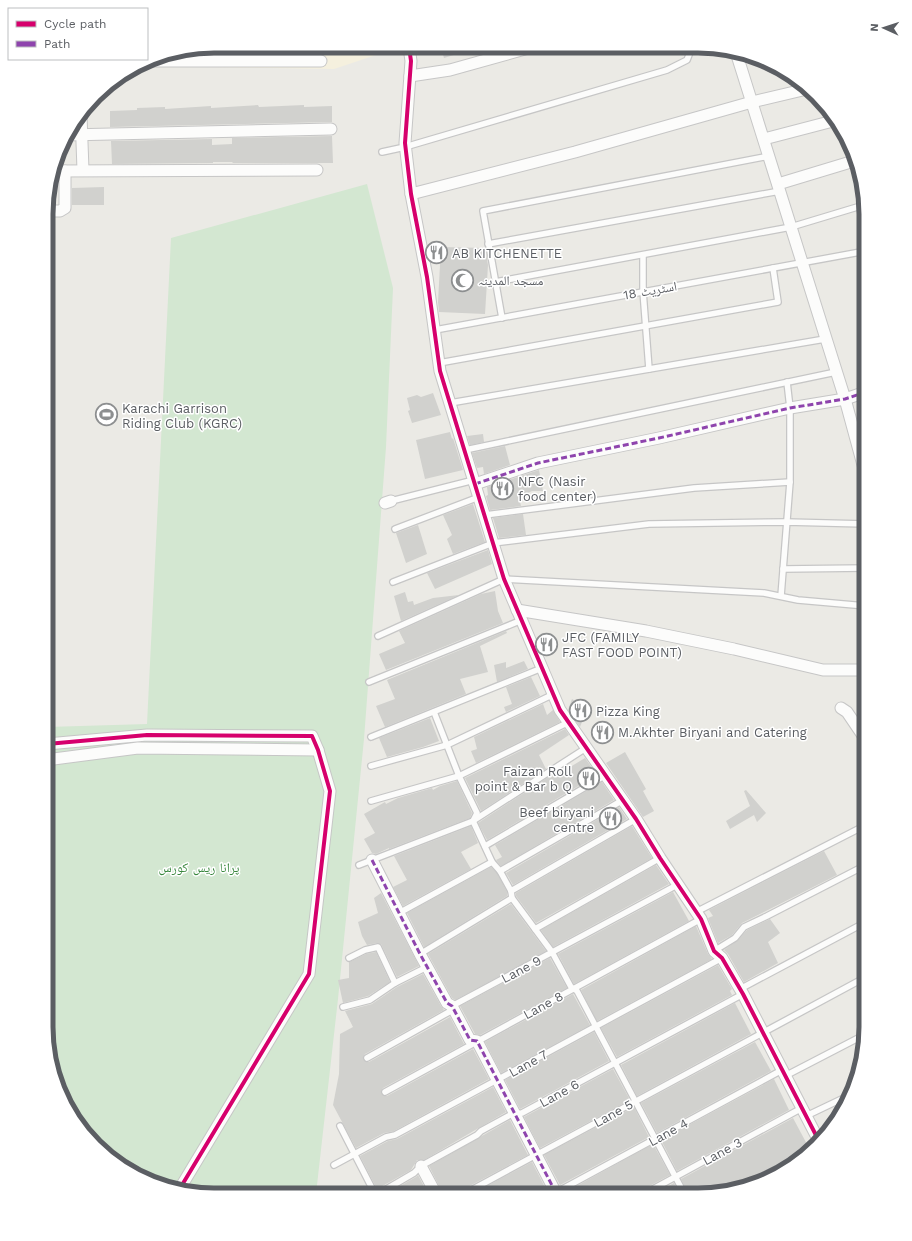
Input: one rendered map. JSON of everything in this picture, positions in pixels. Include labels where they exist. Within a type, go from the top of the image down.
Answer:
[{"type":"street","points":[[410,53],[411,61],[405,147],[411,194],[427,277],[440,371],[504,579],[560,710],[636,819],[677,885],[699,916],[718,954],[741,992],[816,1136]]},
{"type":"street","points":[[410,76],[450,70],[511,53]]},
{"type":"street","points":[[741,58],[752,102],[845,399],[859,450]]},
{"type":"street","points":[[164,61],[320,61]]},
{"type":"street","points":[[411,194],[575,152],[752,102],[801,90]]},
{"type":"street","points":[[764,139],[830,122]]},
{"type":"street","points":[[81,123],[83,170]]},
{"type":"street","points":[[75,134],[331,129]]},
{"type":"street","points":[[779,187],[850,162]]},
{"type":"street","points":[[53,211],[60,211],[65,208],[60,171],[317,170]]},
{"type":"street","points":[[474,482],[538,462],[659,438],[790,408],[845,399],[859,394]]},
{"type":"street","points":[[518,610],[653,633],[734,649],[823,670],[859,670]]},
{"type":"street","points":[[841,708],[847,712],[859,730]]},
{"type":"street","points":[[53,743],[147,735],[312,736],[318,750],[330,791],[309,974],[182,1185]]},
{"type":"street","points":[[53,759],[138,748],[318,750]]},
{"type":"street","points":[[372,860],[447,1003],[452,1006],[470,1040],[477,1041],[498,1079],[553,1188]]},
{"type":"street","points":[[421,1166],[433,1188]]},
{"type":"lane","points":[[382,152],[405,147],[667,70],[687,60],[690,53]]},
{"type":"lane","points":[[502,318],[483,211],[769,156]]},
{"type":"lane","points":[[488,244],[779,187]]},
{"type":"lane","points":[[495,282],[791,227],[859,207]]},
{"type":"lane","name":"اسٹریٹ 18","points":[[435,330],[859,252]]},
{"type":"lane","points":[[643,255],[643,291],[649,369]]},
{"type":"lane","points":[[439,362],[778,302],[773,268]]},
{"type":"lane","points":[[450,403],[826,339]]},
{"type":"lane","points":[[465,450],[836,372]]},
{"type":"lane","points":[[781,596],[790,482],[790,408],[787,382]]},
{"type":"lane","points":[[388,502],[474,482]]},
{"type":"lane","points":[[485,515],[694,488],[790,482]]},
{"type":"lane","points":[[395,529],[479,497]]},
{"type":"lane","points":[[393,582],[493,543],[649,524],[786,522],[859,524]]},
{"type":"lane","points":[[783,569],[859,568]]},
{"type":"lane","points":[[378,636],[504,579],[756,592],[798,600],[859,605]]},
{"type":"lane","points":[[369,682],[522,620]]},
{"type":"lane","points":[[371,736],[542,668]]},
{"type":"lane","points":[[371,766],[447,745],[554,694]]},
{"type":"lane","points":[[434,712],[459,776],[476,813],[473,821],[492,862],[500,871],[511,891],[512,898],[552,952],[571,987],[577,991],[681,1188]]},
{"type":"lane","points":[[371,801],[459,776],[569,722]]},
{"type":"lane","points":[[359,865],[473,821],[586,748]]},
{"type":"lane","points":[[485,846],[606,775]]},
{"type":"lane","points":[[500,871],[623,800]]},
{"type":"lane","points":[[511,891],[636,819]]},
{"type":"lane","name":"Lane 8","points":[[385,1092],[562,994],[574,989],[699,916],[859,829]]},
{"type":"lane","points":[[535,929],[660,858]]},
{"type":"lane","points":[[399,913],[492,862]]},
{"type":"lane","name":"Lane 7","points":[[334,1165],[386,1137],[395,1135],[596,1026],[718,954],[744,927],[859,869]]},
{"type":"lane","name":"Lane 9","points":[[367,1058],[449,1012],[452,1006],[677,885]]},
{"type":"lane","points":[[420,954],[512,898]]},
{"type":"lane","name":"Lane 6","points":[[388,1188],[414,1173],[421,1166],[477,1135],[481,1131],[512,1114],[522,1113],[859,926]]},
{"type":"lane","points":[[349,958],[365,950],[378,947],[395,983]]},
{"type":"lane","points":[[343,1007],[370,1000],[395,983],[427,967]]},
{"type":"lane","name":"Lane 5","points":[[475,1188],[859,981]]},
{"type":"lane","name":"Lane 4","points":[[567,1188],[655,1139],[784,1073],[859,1037]]},
{"type":"lane","name":"Lane 3","points":[[655,1188],[804,1112],[842,1098]]},
{"type":"lane","points":[[340,1126],[372,1188]]},
{"type":"shaded area","points":[[204,53],[379,53],[334,69],[151,66],[172,58]]},
{"type":"green space","name":"پرانا ریس کورس","points":[[367,184],[393,288],[386,447],[364,739],[338,999],[317,1188],[193,1187],[172,1183],[143,1171],[116,1155],[100,1141],[86,1125],[65,1088],[58,1069],[54,1048],[53,727],[147,724],[171,238]]},
{"type":"building","points":[[443,53],[460,53],[444,58]]},
{"type":"building","points":[[258,105],[259,107],[304,105],[304,107],[332,106],[332,122],[110,127],[110,111],[137,110],[137,108],[165,107],[165,109],[211,106],[211,108]]},
{"type":"building","points":[[332,136],[333,163],[213,162],[112,164],[111,141],[212,139],[212,145],[232,144],[232,138]]},
{"type":"building","points":[[104,187],[104,205],[72,205],[72,188]]},
{"type":"building","name":"مسجد المدینہ","points":[[441,247],[485,248],[488,265],[485,314],[439,312],[438,302]]},
{"type":"building","points":[[433,393],[441,415],[412,423],[408,411],[410,410],[407,398],[417,395],[421,397]]},
{"type":"building","points":[[450,432],[463,470],[425,479],[416,440]]},
{"type":"building","points":[[483,434],[484,442],[470,445],[467,436]]},
{"type":"building","points":[[505,446],[510,465],[484,474],[483,467],[477,468],[472,453]]},
{"type":"building","points":[[539,470],[543,491],[532,491],[519,497],[521,506],[490,510],[486,496],[488,495],[487,487]]},
{"type":"building","points":[[473,504],[485,542],[453,554],[447,539],[452,535],[443,515]]},
{"type":"building","points":[[523,514],[526,535],[499,538],[493,518]]},
{"type":"building","points":[[418,525],[427,554],[406,563],[396,533]]},
{"type":"building","points":[[488,550],[492,564],[435,589],[427,573]]},
{"type":"building","points":[[495,591],[498,611],[503,623],[386,670],[379,654],[405,643],[399,631],[481,594]]},
{"type":"building","points":[[405,592],[408,602],[413,601],[414,605],[433,598],[459,595],[401,621],[394,596]]},
{"type":"building","points":[[506,631],[507,633],[480,646],[488,672],[460,679],[466,694],[385,727],[376,706],[395,699],[387,680]]},
{"type":"building","points":[[524,661],[528,669],[497,682],[494,665],[506,662],[506,668]]},
{"type":"building","points":[[531,677],[540,696],[506,712],[504,707],[512,704],[506,687]]},
{"type":"building","points":[[572,699],[587,709],[580,727],[568,710]]},
{"type":"building","points":[[543,704],[547,715],[553,710],[560,722],[476,763],[471,751],[477,749],[474,737]]},
{"type":"building","points":[[430,718],[439,741],[387,757],[379,738]]},
{"type":"building","points":[[565,729],[569,735],[539,755],[546,769],[481,811],[465,778]]},
{"type":"building","points":[[625,752],[646,789],[643,791],[654,811],[643,817],[606,763]]},
{"type":"building","points":[[585,758],[597,775],[487,840],[478,823],[550,776],[557,775]]},
{"type":"building","points":[[457,781],[472,813],[470,818],[376,854],[372,853],[364,839],[375,833],[364,814],[385,802],[386,804],[398,798],[432,788],[433,790],[440,786]]},
{"type":"building","points":[[602,782],[614,800],[501,866],[496,860],[502,857],[495,845]]},
{"type":"building","points":[[746,790],[766,813],[757,822],[754,815],[730,829],[726,821],[750,806],[744,791]]},
{"type":"building","points":[[619,807],[627,819],[513,885],[506,873]]},
{"type":"building","points":[[471,826],[478,843],[461,852],[471,869],[403,906],[393,887],[407,880],[394,856]]},
{"type":"building","points":[[632,826],[652,858],[536,923],[516,896],[516,893]]},
{"type":"building","points":[[824,851],[837,875],[742,923],[732,935],[718,943],[708,918],[713,916],[709,910]]},
{"type":"building","points":[[656,865],[669,884],[553,947],[541,930]]},
{"type":"building","points":[[491,867],[497,873],[507,892],[507,896],[424,947],[407,913]]},
{"type":"building","points":[[673,892],[689,921],[574,984],[558,954]]},
{"type":"building","points":[[381,893],[419,966],[397,977],[381,944],[377,943],[367,945],[362,936],[358,922],[378,913],[374,898]]},
{"type":"building","points":[[511,904],[546,951],[455,1000],[452,998],[428,954]]},
{"type":"building","points":[[770,919],[780,933],[768,942],[778,963],[744,982],[728,954],[724,950],[737,941],[747,930]]},
{"type":"building","points":[[696,926],[708,954],[712,959],[597,1021],[581,990]]},
{"type":"building","points":[[376,952],[390,982],[368,996],[343,1003],[338,980],[349,978],[349,962],[366,954]]},
{"type":"building","points":[[550,958],[567,988],[480,1035],[475,1034],[460,1006]]},
{"type":"building","points":[[718,965],[732,989],[730,991],[732,995],[617,1057],[601,1028]]},
{"type":"building","points":[[423,974],[444,1010],[365,1054],[363,1058],[364,1060],[369,1062],[450,1017],[464,1044],[383,1088],[381,1092],[382,1094],[387,1096],[473,1049],[489,1079],[394,1131],[384,1133],[356,1148],[333,1105],[339,1074],[340,1034],[353,1027],[345,1011],[372,1004],[397,987]]},
{"type":"building","points":[[573,994],[590,1025],[501,1073],[485,1042]]},
{"type":"building","points":[[735,1003],[751,1034],[637,1096],[621,1065]]},
{"type":"building","points":[[594,1032],[609,1061],[520,1109],[505,1080]]},
{"type":"building","points":[[755,1042],[771,1071],[657,1133],[641,1103]]},
{"type":"building","points":[[613,1069],[630,1100],[540,1148],[524,1117]]},
{"type":"building","points":[[774,1079],[789,1110],[677,1171],[661,1140]]},
{"type":"building","points":[[493,1087],[506,1112],[424,1160],[417,1160],[411,1170],[376,1188],[360,1156],[388,1141],[397,1139]]},
{"type":"building","points":[[634,1107],[649,1137],[560,1185],[544,1155]]},
{"type":"building","points":[[793,1118],[807,1145],[797,1154],[740,1183],[719,1187],[686,1188],[681,1179]]},
{"type":"building","points":[[510,1120],[528,1155],[466,1188],[440,1188],[429,1166]]},
{"type":"building","points":[[653,1144],[670,1175],[646,1188],[573,1188]]},
{"type":"building","points":[[532,1162],[545,1188],[483,1188]]},
{"type":"building","points":[[418,1175],[425,1188],[397,1188]]},
{"type":"building","points":[[674,1183],[676,1188],[664,1188]]},
{"type":"marked path","points":[[475,484],[538,463],[659,438],[790,408],[845,399],[859,394]]},
{"type":"marked path","points":[[372,860],[447,1003],[452,1006],[470,1040],[477,1041],[553,1188]]},
{"type":"cycle path","points":[[410,53],[411,61],[405,143],[411,194],[427,277],[440,371],[504,579],[560,710],[636,819],[701,919],[714,951],[722,958],[743,994],[816,1136]]},
{"type":"cycle path","points":[[53,743],[147,735],[312,736],[318,750],[330,791],[309,974],[182,1185]]},
{"type":"place","name":"AB KITCHENETTE","points":[[436,253]]},
{"type":"place","name":"مسجد المدینہ","points":[[463,280]]},
{"type":"place","name":"Karachi Garrison Riding Club (KGRC)","points":[[107,415]]},
{"type":"place","name":"NFC (Nasir food center)","points":[[502,488]]},
{"type":"place","name":"JFC (FAMILY FAST FOOD POINT)","points":[[547,644]]},
{"type":"place","name":"Pizza King","points":[[580,711]]},
{"type":"place","name":"M.Akhter Biryani and Catering","points":[[602,732]]},
{"type":"place","name":"Faizan Roll point & Bar b Q","points":[[588,778]]},
{"type":"place","name":"Beef biryani centre","points":[[610,819]]}]
